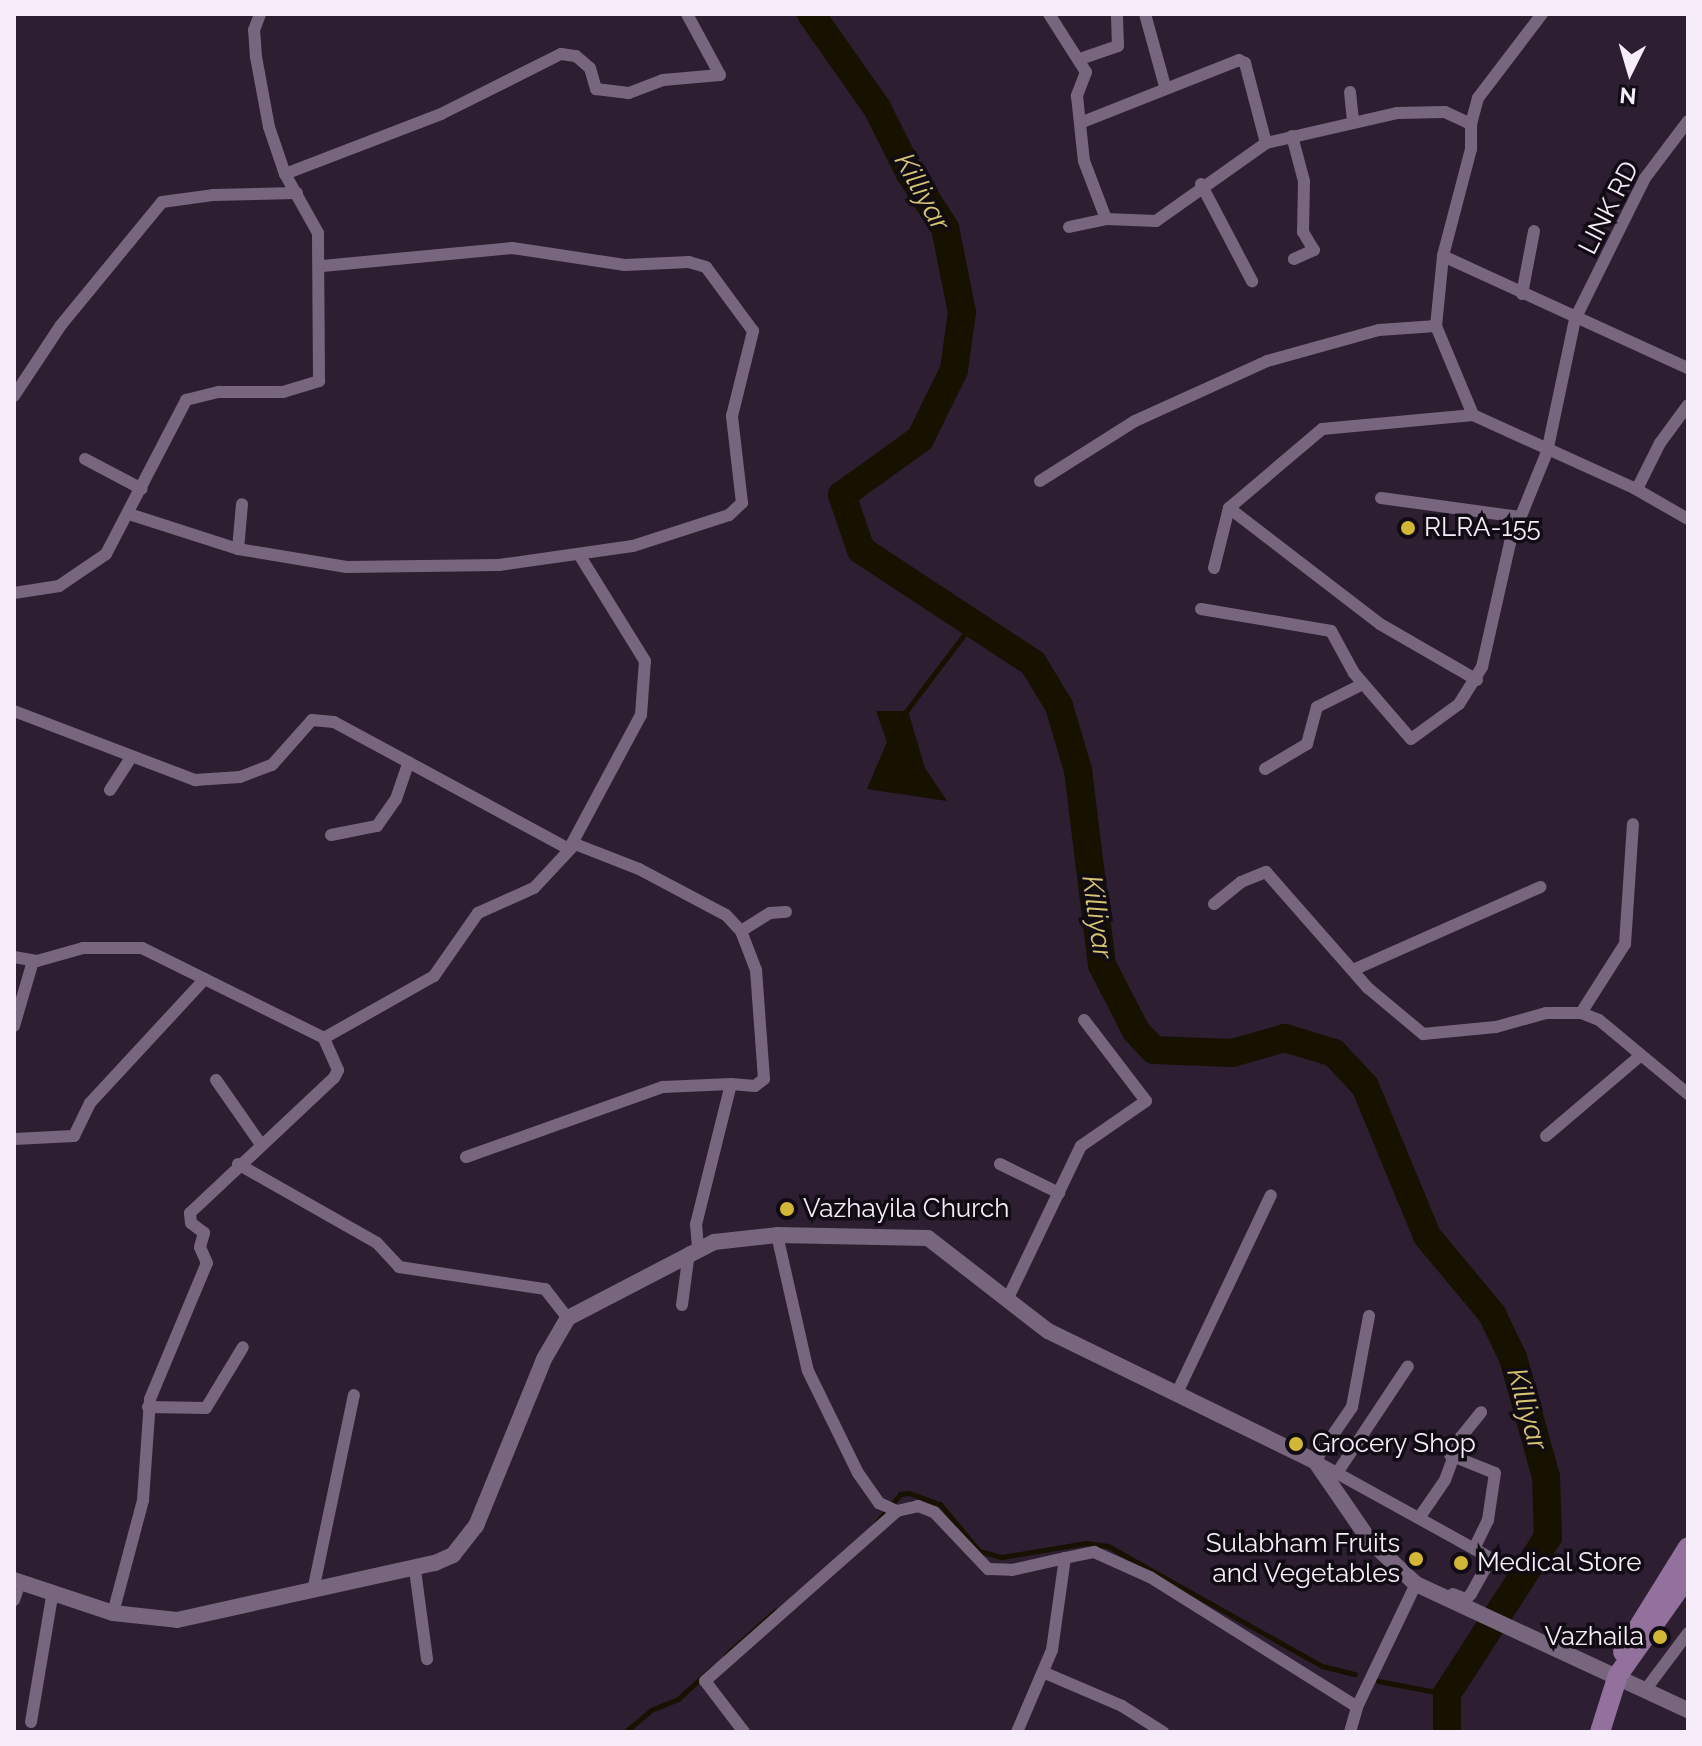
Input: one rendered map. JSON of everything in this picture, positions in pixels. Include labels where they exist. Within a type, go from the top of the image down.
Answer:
[{"type":"main road","points":[[1600,1732],[1624,1649],[1688,1547]]},
{"type":"main road","points":[[1618,1675],[1688,1576]]},
{"type":"street","points":[[14,593],[75,578],[106,554],[186,400],[219,392],[311,387],[319,381],[318,233],[285,174],[269,127],[256,57],[254,30],[260,14]]},
{"type":"street","points":[[285,174],[441,114],[561,54],[576,56],[590,68],[596,89],[618,92],[629,93],[663,80],[720,75],[687,14]]},
{"type":"street","points":[[1049,14],[1086,72],[1077,96],[1084,161],[1106,219]]},
{"type":"street","points":[[1080,59],[1118,46],[1117,14]]},
{"type":"street","points":[[1145,14],[1165,86]]},
{"type":"street","points":[[1473,415],[1436,326],[1443,256],[1470,159],[1471,124],[1478,98],[1540,15]]},
{"type":"street","points":[[1080,123],[1117,112],[1165,86],[1232,62],[1245,63],[1266,143]]},
{"type":"street","points":[[1350,92],[1353,122]]},
{"type":"street","points":[[1069,227],[1106,219],[1156,221],[1201,184],[1266,143],[1292,136],[1422,110],[1445,112],[1471,124]]},
{"type":"street","name":"LINK RD","points":[[1477,680],[1520,517],[1547,452],[1575,319],[1645,178],[1688,121]]},
{"type":"street","points":[[1292,136],[1304,181],[1303,232],[1314,250],[1294,259]]},
{"type":"street","points":[[1201,184],[1252,281]]},
{"type":"street","points":[[14,396],[61,325],[162,202],[213,195],[297,193]]},
{"type":"street","points":[[1522,294],[1534,231]]},
{"type":"street","points":[[129,514],[238,549],[347,567],[499,565],[580,556],[633,546],[729,515],[742,503],[732,416],[753,331],[713,272],[689,262],[625,265],[512,248],[320,266]]},
{"type":"street","points":[[1443,256],[1575,319],[1643,344],[1688,368]]},
{"type":"street","points":[[1040,481],[1135,421],[1267,361],[1379,330],[1436,326]]},
{"type":"street","points":[[1637,489],[1660,443],[1688,405]]},
{"type":"street","points":[[1214,568],[1229,508],[1322,429],[1473,415],[1547,452],[1637,489],[1688,519]]},
{"type":"street","points":[[85,459],[142,489]]},
{"type":"street","points":[[1381,498],[1520,517]]},
{"type":"street","points":[[238,549],[242,504]]},
{"type":"street","points":[[1201,609],[1331,631],[1363,684],[1411,739],[1459,704],[1477,680],[1380,624],[1229,508]]},
{"type":"street","points":[[324,1038],[434,976],[478,913],[534,888],[569,849],[641,715],[645,661],[580,556]]},
{"type":"street","points":[[1265,769],[1307,744],[1317,707],[1363,684]]},
{"type":"street","points":[[14,711],[195,780],[240,777],[272,765],[312,720],[334,722],[569,849],[585,845],[708,902],[741,931],[756,970],[764,1079],[755,1086],[663,1087],[466,1157]]},
{"type":"street","points":[[110,790],[132,756]]},
{"type":"street","points":[[331,835],[377,826],[396,799],[409,762]]},
{"type":"street","points":[[1581,1013],[1625,944],[1633,824]]},
{"type":"street","points":[[1214,904],[1241,882],[1266,872],[1353,970],[1423,1034],[1496,1027],[1546,1013],[1581,1013],[1599,1020],[1688,1094]]},
{"type":"street","points":[[1353,970],[1540,887]]},
{"type":"street","points":[[741,931],[770,913],[786,912]]},
{"type":"street","points":[[14,957],[33,961],[83,948],[142,948],[324,1038],[337,1073],[260,1143],[190,1213],[191,1223],[204,1233],[200,1249],[207,1263],[148,1407],[143,1500],[113,1613]]},
{"type":"street","points":[[14,1026],[33,961]]},
{"type":"street","points":[[14,1139],[74,1136],[90,1103],[205,979]]},
{"type":"street","points":[[1009,1296],[1081,1146],[1146,1101],[1084,1020]]},
{"type":"street","points":[[1546,1136],[1640,1056]]},
{"type":"street","points":[[216,1080],[260,1143]]},
{"type":"street","points":[[682,1305],[696,1224],[731,1084]]},
{"type":"street","points":[[238,1164],[377,1243],[399,1267],[545,1289],[568,1318]]},
{"type":"street","points":[[1000,1164],[1059,1193]]},
{"type":"street","points":[[1176,1395],[1271,1195]]},
{"type":"street","points":[[777,1235],[808,1371],[858,1473],[891,1509]]},
{"type":"street","points":[[14,1600],[17,1582],[52,1596],[113,1613],[177,1620],[314,1586],[415,1570],[453,1555],[476,1526],[544,1359],[568,1318],[693,1250],[777,1235],[928,1238],[1009,1296],[1048,1331],[1315,1461],[1491,1558],[1466,1599],[1424,1588]]},
{"type":"street","points":[[1315,1461],[1352,1407],[1369,1316]]},
{"type":"street","points":[[148,1407],[206,1408],[243,1347]]},
{"type":"street","points":[[1337,1473],[1408,1366]]},
{"type":"street","points":[[314,1586],[354,1395]]},
{"type":"street","points":[[1419,1518],[1445,1480],[1450,1455],[1481,1412]]},
{"type":"street","points":[[1450,1455],[1495,1473],[1488,1520],[1474,1549]]},
{"type":"street","points":[[1315,1461],[1370,1541],[1424,1588],[1518,1634],[1618,1675],[1688,1710]]},
{"type":"street","points":[[744,1732],[705,1681],[891,1509],[918,1506],[934,1512],[988,1569],[1012,1570],[1094,1552],[1150,1577],[1359,1704]]},
{"type":"street","points":[[1017,1732],[1045,1673],[1065,1558]]},
{"type":"street","points":[[415,1570],[427,1659]]},
{"type":"street","points":[[1350,1732],[1367,1687],[1424,1588]]},
{"type":"street","points":[[31,1722],[52,1596]]},
{"type":"street","points":[[1646,1689],[1688,1633]]},
{"type":"street","points":[[1045,1673],[1122,1706],[1163,1732]]},
{"type":"shaded area","points":[[876,711],[908,711],[925,768],[947,801],[867,789],[887,742]]},
{"type":"waterway","name":"Killiyar","points":[[811,14],[877,108],[909,172],[945,228],[962,312],[954,370],[920,439],[842,495],[861,550],[1033,663],[1059,706],[1078,770],[1102,965],[1136,1031],[1154,1050],[1232,1053],[1285,1038],[1334,1053],[1365,1086],[1427,1236],[1492,1314],[1513,1358],[1546,1477],[1548,1537],[1447,1694],[1447,1732]]},
{"type":"waterway","points":[[904,714],[972,624]]},
{"type":"waterway","points":[[876,1523],[900,1494],[909,1493],[940,1504],[979,1551],[1002,1557],[1086,1543],[1108,1546],[1322,1666],[1355,1674]]},
{"type":"waterway","points":[[726,1655],[775,1611]]},
{"type":"waterway","points":[[625,1732],[651,1710],[678,1699],[713,1667]]},
{"type":"waterway","points":[[1378,1681],[1447,1694]]},
{"type":"place","name":"RLRA-155","points":[[1408,528]]},
{"type":"place","name":"Vazhayila Church","points":[[787,1209]]},
{"type":"place","name":"Grocery Shop","points":[[1296,1444]]},
{"type":"place","name":"Sulabham Fruits and Vegetables","points":[[1416,1559]]},
{"type":"place","name":"Medical Store","points":[[1461,1563]]},
{"type":"place","name":"Vazhaila","points":[[1660,1637]]}]
